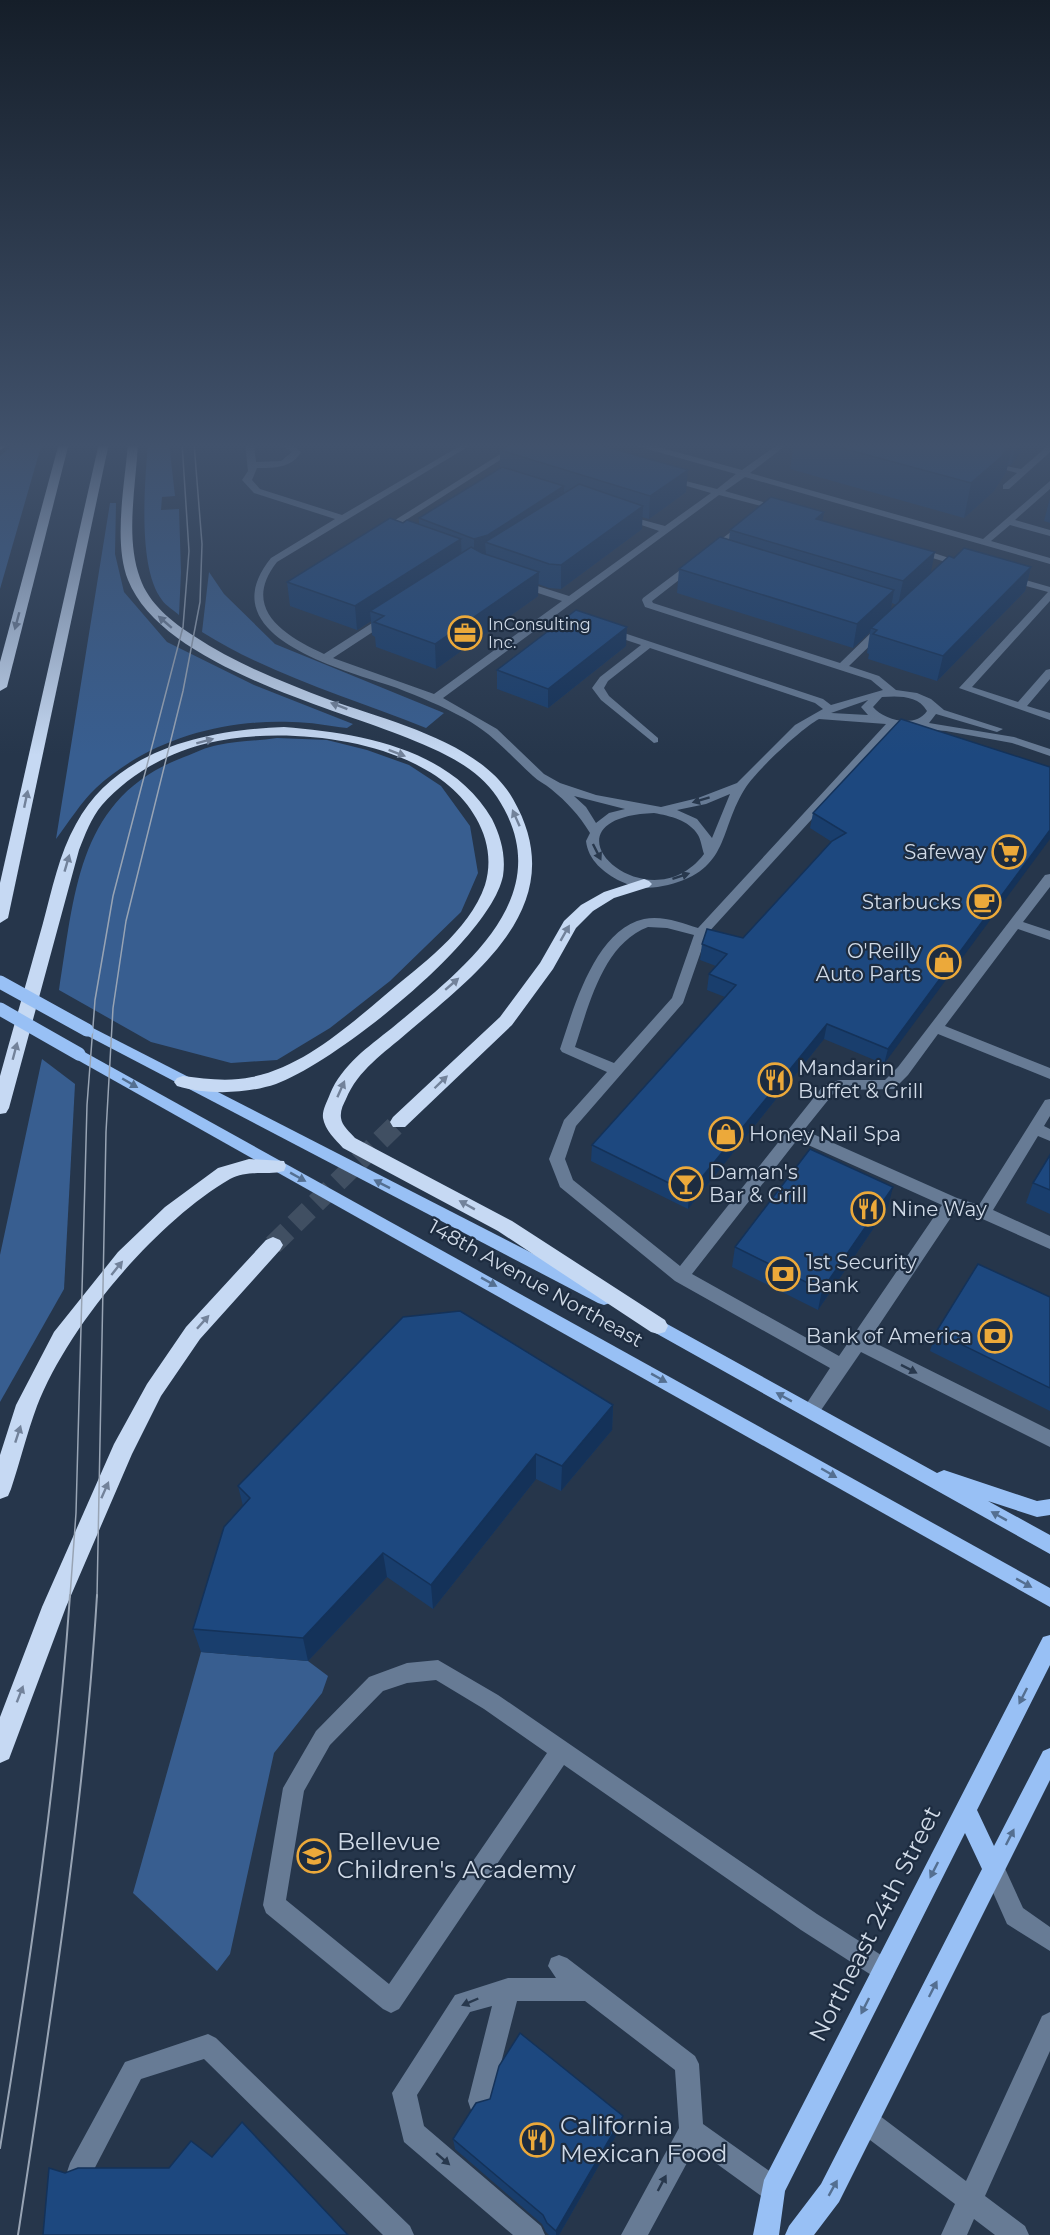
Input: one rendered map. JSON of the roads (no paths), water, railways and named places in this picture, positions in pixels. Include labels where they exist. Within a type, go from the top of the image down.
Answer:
[{"type":"highway","points":[[0,687],[36,547]]},
{"type":"highway","points":[[0,918],[81,547]]},
{"type":"highway","points":[[130,547],[134,582],[147,605],[165,623],[197,646],[228,662],[420,738],[474,766],[502,792],[526,842],[529,865],[527,884],[519,908],[501,935],[471,967],[347,1076],[331,1115],[334,1125],[349,1143],[505,1226],[658,1326]]},
{"type":"highway","points":[[0,1108],[71,850],[90,811],[102,797],[131,773],[178,749],[215,738],[252,732],[310,732],[354,739],[391,750],[429,766],[466,791],[493,833],[498,862],[492,886],[483,906],[442,952],[348,1033],[291,1070],[251,1084],[228,1086],[183,1083]]},
{"type":"highway","points":[[399,1122],[506,1021],[547,965],[570,925],[587,908],[609,895],[644,885]]},
{"type":"highway","points":[[0,1489],[27,1405],[61,1338],[125,1257],[172,1212],[225,1173],[249,1166],[277,1166]]},
{"type":"highway","points":[[0,1750],[54,1607],[122,1451],[154,1390],[193,1333],[273,1245]]},
{"type":"main road","name":"148th Avenue Northeast","points":[[0,982],[183,1083],[658,1326],[1050,1545]]},
{"type":"main road","name":"148th Avenue Northeast","points":[[0,1009],[1050,1598]]},
{"type":"main road","points":[[909,1466],[1037,1509],[1050,1507]]},
{"type":"main road","name":"Northeast 24th Street","points":[[766,2235],[772,2189],[1050,1644]]},
{"type":"main road","points":[[798,2235],[830,2193],[1050,1758]]},
{"type":"main road","points":[[965,1809],[994,1870]]},
{"type":"street","points":[[294,547],[274,560],[263,573],[257,598],[261,610],[282,636],[297,646],[462,711],[499,737],[536,772],[582,810],[595,832]]},
{"type":"street","points":[[435,699],[557,614],[569,600],[640,547]]},
{"type":"street","points":[[715,547],[647,600],[649,606],[875,678],[893,693]]},
{"type":"street","points":[[1004,547],[1050,561]]},
{"type":"street","points":[[910,549],[950,565],[975,568]]},
{"type":"street","points":[[708,553],[719,556]]},
{"type":"street","points":[[997,574],[1050,590]]},
{"type":"street","points":[[508,580],[569,600]]},
{"type":"street","points":[[1050,595],[965,688],[1050,717]]},
{"type":"street","points":[[327,657],[393,613]]},
{"type":"street","points":[[842,667],[892,619]]},
{"type":"street","points":[[595,627],[819,701],[830,708]]},
{"type":"street","points":[[649,644],[604,679],[598,688],[605,698],[654,740]]},
{"type":"street","points":[[1020,707],[1050,672]]},
{"type":"street","points":[[646,809],[615,816],[595,832],[592,843],[595,854],[618,873],[644,885],[691,872],[703,864],[740,786],[800,727],[830,708],[893,693],[918,696],[940,712],[996,729],[1014,740]]},
{"type":"street","points":[[877,696],[867,707],[886,721]]},
{"type":"street","points":[[912,725],[932,716],[932,706]]},
{"type":"street","points":[[818,716],[886,721],[1014,740],[1050,753]]},
{"type":"street","points":[[841,1366],[681,1276],[566,1183],[557,1159],[569,1124],[678,1000],[701,933],[886,721]]},
{"type":"street","points":[[553,784],[596,798],[679,814],[699,826],[710,842],[710,853]]},
{"type":"street","points":[[661,810],[702,801],[740,786]]},
{"type":"street","points":[[681,1276],[828,1090],[839,1085],[889,1084],[936,1028],[1050,878]]},
{"type":"street","points":[[616,1070],[567,1049],[590,983],[607,955],[628,932],[645,923],[669,924],[701,933]]},
{"type":"street","points":[[1016,924],[1050,936]]},
{"type":"street","points":[[936,1028],[1050,1074]]},
{"type":"street","points":[[983,1212],[1050,1104]]},
{"type":"street","points":[[1035,1128],[1050,1135]]},
{"type":"street","points":[[794,1132],[952,1203],[983,1212],[1050,1243]]},
{"type":"street","points":[[811,1411],[952,1203]]},
{"type":"street","points":[[857,1342],[1050,1439]]},
{"type":"street","points":[[561,1750],[391,2001],[274,1905],[294,1788],[322,1738],[348,1709],[376,1684],[407,1673],[438,1670],[561,1750],[809,1922],[884,1970]]},
{"type":"street","points":[[994,1870],[1015,1916],[1050,1940]]},
{"type":"street","points":[[559,1966],[687,2064],[691,2130],[634,2235]]},
{"type":"street","points":[[532,2235],[413,2133],[404,2093],[463,2003],[508,1990],[590,1989]]},
{"type":"street","points":[[480,2101],[508,1990]]},
{"type":"street","points":[[954,2235],[1050,2024]]},
{"type":"street","points":[[79,2172],[133,2070],[208,2046],[401,2235]]},
{"type":"street","points":[[867,2122],[1016,2235]]},
{"type":"street","points":[[691,2130],[772,2189]]},
{"type":"tunnel","points":[[273,1245],[399,1122]]},
{"type":"tram line","points":[[70,1597],[76,1513],[87,1105],[95,1000],[113,896],[183,627],[189,547]]},
{"type":"tram line","points":[[97,1597],[106,1132],[113,1008],[126,921],[183,691],[200,602],[202,547]]},
{"type":"tram line","points":[[0,2148],[22,2010],[50,1803],[70,1595]]},
{"type":"tram line","points":[[18,2235],[54,1996],[75,1836],[97,1595]]},
{"type":"place","name":"InConsulting Inc.","points":[[465,633]]},
{"type":"place","name":"Safeway","points":[[1009,852]]},
{"type":"place","name":"Starbucks","points":[[984,902]]},
{"type":"place","name":"O'Reilly Auto Parts","points":[[944,962]]},
{"type":"place","name":"Mandarin Buffet & Grill","points":[[775,1080]]},
{"type":"place","name":"Honey Nail Spa","points":[[726,1134]]},
{"type":"place","name":"Daman's Bar & Grill","points":[[686,1184]]},
{"type":"place","name":"Nine Way","points":[[868,1209]]},
{"type":"place","name":"1st Security Bank","points":[[783,1274]]},
{"type":"place","name":"Bank of America","points":[[995,1336]]},
{"type":"place","name":"Bellevue Children's Academy","points":[[314,1856]]},
{"type":"place","name":"California Mexican Food","points":[[537,2140]]}]
